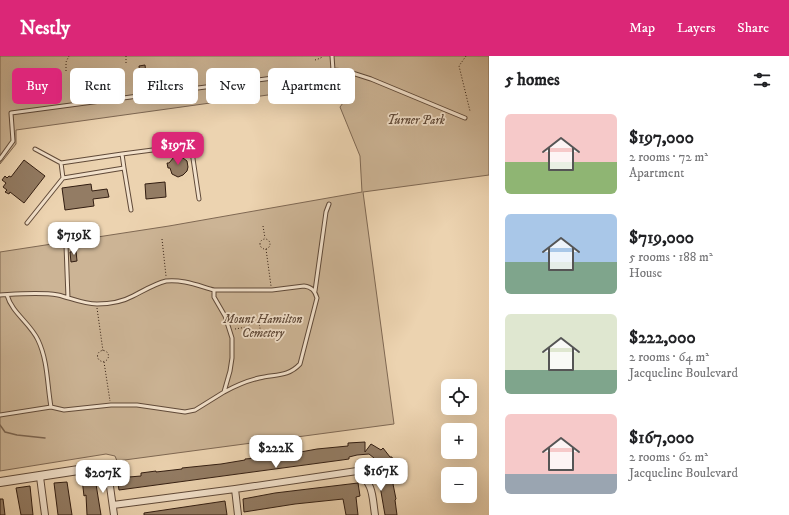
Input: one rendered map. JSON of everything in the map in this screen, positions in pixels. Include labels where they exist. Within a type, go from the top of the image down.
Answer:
[{"type":"street","points":[[0,482],[98,467],[108,472],[114,515]]},
{"type":"street","points":[[113,505],[357,471],[365,477],[371,487],[375,515]]},
{"type":"street","points":[[40,477],[45,515]]},
{"type":"street","points":[[235,489],[238,515]]},
{"type":"lane","points":[[332,56],[333,68]]},
{"type":"lane","points":[[355,74],[371,79],[465,118]]},
{"type":"lane","points":[[0,158],[13,141],[14,136],[11,113],[268,79]]},
{"type":"lane","points":[[35,149],[61,163],[191,145],[199,199]]},
{"type":"lane","points":[[122,154],[131,210]]},
{"type":"lane","points":[[61,163],[63,178]]},
{"type":"lane","points":[[27,223],[63,178],[124,168]]},
{"type":"lane","points":[[0,415],[50,407],[64,410],[110,405],[136,405],[185,412],[195,410],[224,392],[246,382],[293,371],[300,364],[317,298],[315,291],[326,212],[329,204]]},
{"type":"lane","points":[[66,245],[68,298]]},
{"type":"lane","points":[[0,295],[57,295],[88,303],[114,303],[132,297],[153,285],[166,281],[180,281],[214,290],[272,290],[309,286],[315,291]]},
{"type":"lane","points":[[214,290],[214,297],[225,316],[232,338],[232,358],[224,392]]},
{"type":"lane","points":[[7,295],[11,307],[22,318],[38,340],[47,371],[50,407]]},
{"type":"path","points":[[66,71],[66,62],[69,56]]},
{"type":"path","points":[[126,56],[126,64]]},
{"type":"path","points":[[315,60],[321,58],[322,56]]},
{"type":"path","points":[[466,56],[459,66],[470,112]]},
{"type":"path","points":[[263,226],[265,239]]},
{"type":"path","points":[[162,239],[166,281]]},
{"type":"path","points":[[265,239],[268,239],[270,242],[269,247],[266,249]]},
{"type":"path","points":[[265,239],[261,241],[260,244],[266,249],[272,290]]},
{"type":"path","points":[[97,304],[103,351]]},
{"type":"path","points":[[230,330],[248,327],[250,323],[253,322],[257,323],[260,328],[257,333],[253,334],[249,331],[248,327]]},
{"type":"path","points":[[103,351],[100,352],[98,357],[100,361],[104,362]]},
{"type":"path","points":[[103,351],[107,352],[109,355],[107,360],[104,362]]},
{"type":"path","points":[[104,362],[110,405]]},
{"type":"green space","name":"Mount Hamilton Cemetery","points":[[0,56],[489,56],[489,175],[363,192],[394,424],[117,461],[115,456],[106,454],[0,471],[0,252],[169,226],[362,192],[360,156],[340,107],[342,104],[355,104],[355,68],[268,68],[268,95],[260,96],[260,68],[206,68],[206,104],[16,130],[16,144],[0,164]]},
{"type":"building","points":[[145,65],[145,68],[139,68],[139,66]]},
{"type":"building","points":[[178,156],[187,161],[188,167],[187,171],[183,175],[178,177],[172,174],[167,163],[169,163],[174,157]]},
{"type":"building","points":[[24,160],[45,176],[24,203],[10,192],[9,194],[5,192],[7,190],[3,187],[6,183],[2,180],[5,176],[7,178],[9,176],[11,177]]},
{"type":"building","points":[[165,182],[166,197],[146,199],[145,184]]},
{"type":"building","points":[[91,184],[92,191],[107,189],[109,197],[93,199],[94,206],[65,210],[62,188]]},
{"type":"building","points":[[76,251],[77,261],[71,262],[70,252]]},
{"type":"building","points":[[365,442],[365,452],[371,444],[381,450],[383,448],[390,457],[392,457],[394,464],[392,464],[395,483],[393,484],[397,515],[385,515],[380,486],[380,478],[382,478],[380,470],[383,469],[369,454],[349,457],[349,459],[119,490],[117,478],[141,476],[141,473],[221,464],[245,459],[269,457],[269,455],[284,455],[317,449],[348,446],[348,443]]},
{"type":"building","points":[[95,478],[101,515],[87,515],[86,495],[84,496],[82,479]]},
{"type":"building","points":[[67,482],[72,515],[58,515],[54,483]]},
{"type":"building","points":[[358,483],[360,496],[356,497],[358,515],[346,515],[343,499],[295,504],[244,512],[243,499],[275,493]]},
{"type":"building","points":[[30,486],[33,515],[21,515],[16,488]]},
{"type":"building","points":[[0,499],[3,499],[5,515],[0,515]]},
{"type":"building","points":[[225,501],[227,515],[144,515],[144,513]]},
{"type":"waterway","points":[[0,425],[5,432],[45,438]]},
{"type":"park label","name":"Turner Park","points":[[416,120]]}]
